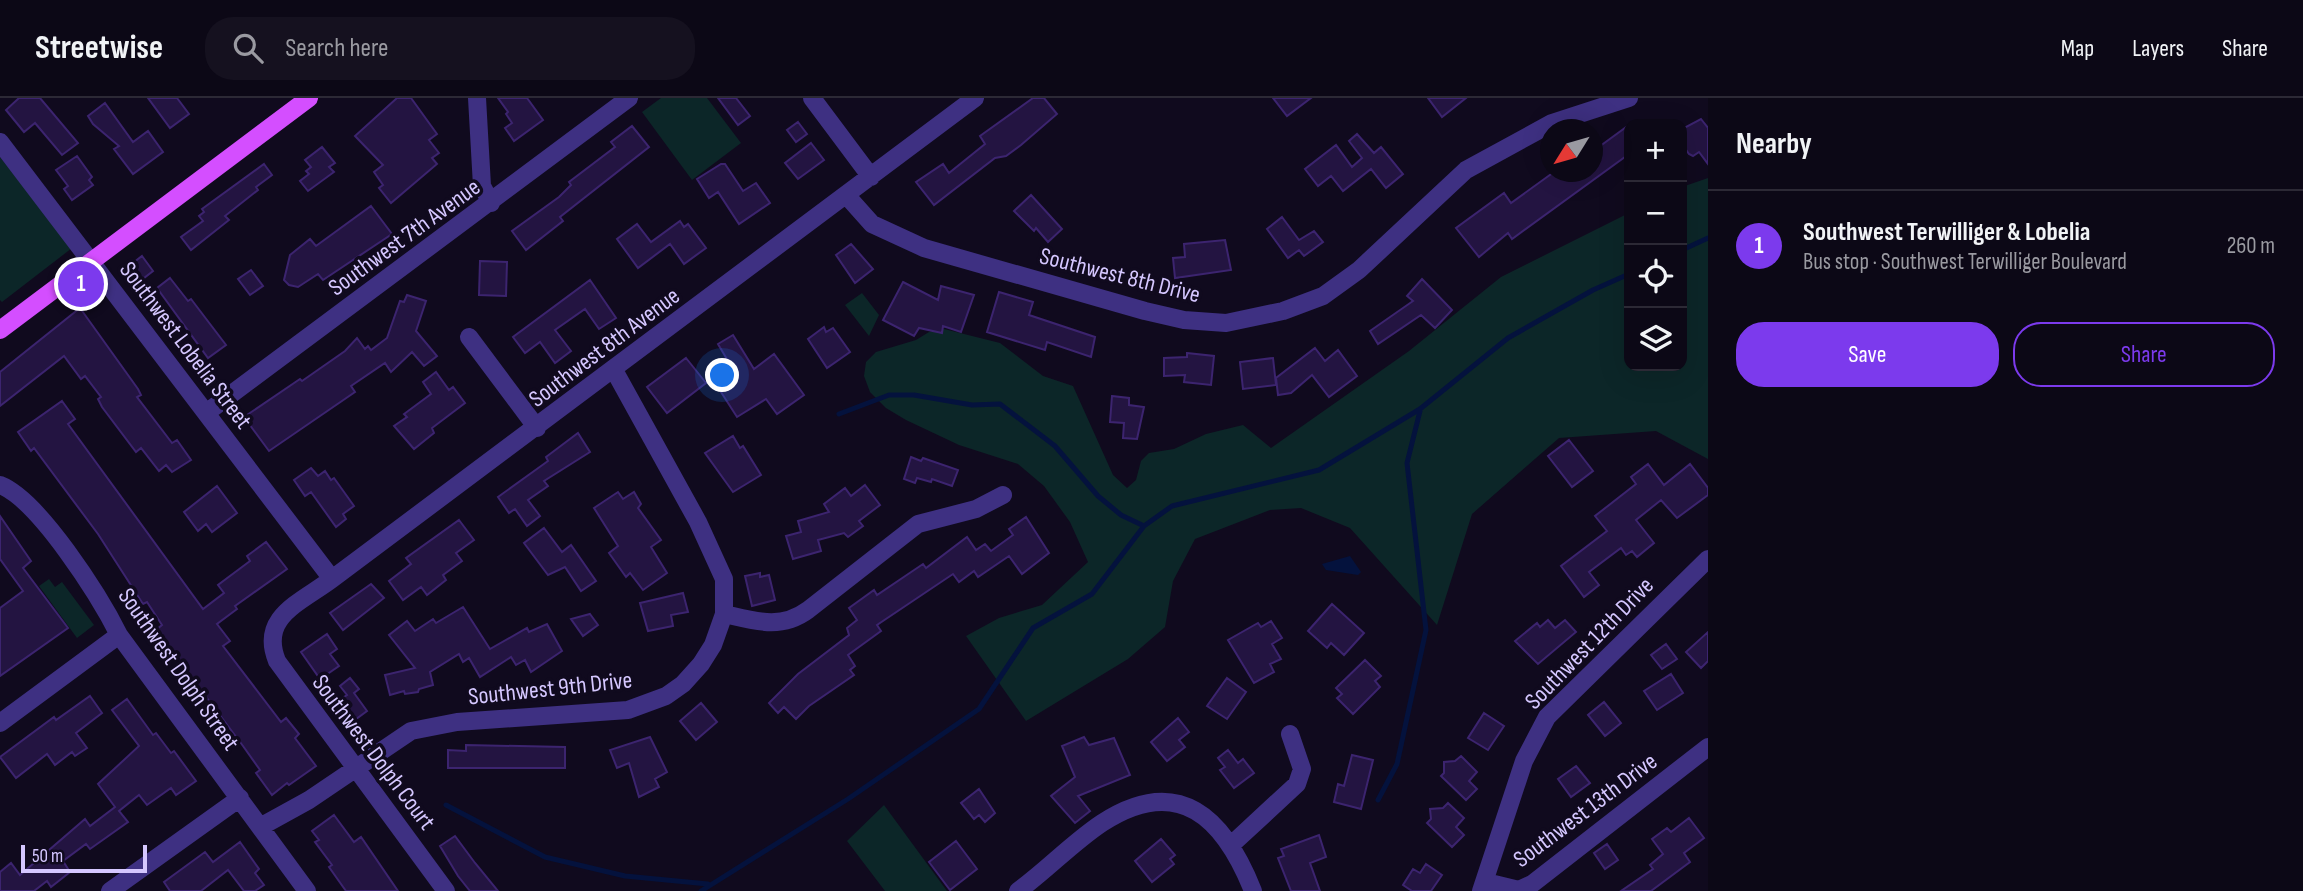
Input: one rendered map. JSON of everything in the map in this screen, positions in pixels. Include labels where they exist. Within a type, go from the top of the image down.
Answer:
[{"type":"main road","points":[[0,330],[309,98]]},
{"type":"street","points":[[477,98],[482,186],[491,204]]},
{"type":"street","name":"Southwest 7th Avenue","points":[[206,413],[491,204],[629,98]]},
{"type":"street","points":[[812,98],[871,177]]},
{"type":"street","name":"Southwest 8th Avenue","points":[[270,639],[279,618],[537,428],[975,98]]},
{"type":"street","name":"Southwest 8th Drive","points":[[847,196],[872,224],[923,248],[1145,311],[1184,320],[1226,323],[1283,311],[1323,296],[1359,270],[1466,170],[1552,123],[1629,98]]},
{"type":"street","name":"Southwest Lobelia Street","points":[[0,142],[331,579]]},
{"type":"street","points":[[469,337],[537,428]]},
{"type":"street","name":"Southwest 9th Drive","points":[[260,827],[411,731],[433,725],[628,710],[666,696],[683,684],[701,664],[713,645],[724,614],[724,579],[698,522],[614,370]]},
{"type":"street","name":"Southwest Dolph Street","points":[[0,485],[15,494],[41,520],[101,600],[119,635],[307,891]]},
{"type":"street","points":[[724,614],[765,623],[790,621],[808,610],[918,524],[976,509],[1003,495]]},
{"type":"street","name":"Southwest 12th Drive","points":[[1484,887],[1524,761],[1547,717],[1708,559]]},
{"type":"street","points":[[0,723],[119,635]]},
{"type":"street","name":"Southwest Dolph Court","points":[[270,639],[276,661],[446,891]]},
{"type":"street","points":[[1230,846],[1289,796],[1297,785],[1302,769],[1290,734]]},
{"type":"street","name":"Southwest 13th Drive","points":[[1484,887],[1512,890],[1527,887],[1708,747]]},
{"type":"street","points":[[110,891],[240,798]]},
{"type":"street","points":[[1018,891],[1103,822],[1153,802],[1168,800],[1189,807],[1212,824],[1230,846],[1253,891]]},
{"type":"green space","points":[[661,98],[707,98],[741,143],[692,180],[642,112]]},
{"type":"green space","points":[[0,157],[72,248],[2,302],[0,300]]},
{"type":"green space","points":[[1708,178],[1708,459],[1656,431],[1559,438],[1472,514],[1437,625],[1350,528],[1301,508],[1270,510],[1195,539],[1173,581],[1165,627],[1128,659],[1026,721],[966,636],[999,618],[1042,605],[1088,562],[1070,522],[1044,486],[1018,464],[959,445],[886,408],[870,392],[864,376],[866,362],[876,352],[944,329],[1000,343],[1043,376],[1073,386],[1113,475],[1127,488],[1136,480],[1141,461],[1149,453],[1174,449],[1206,434],[1243,425],[1271,448],[1409,351],[1501,277],[1624,216],[1624,371],[1687,371],[1687,185]]},
{"type":"green space","points":[[862,293],[879,315],[869,336],[845,305]]},
{"type":"green space","points":[[49,579],[55,587],[62,582],[94,625],[77,638],[39,586]]},
{"type":"green space","points":[[884,805],[947,891],[885,891],[847,841]]},
{"type":"water","points":[[1350,556],[1361,572],[1358,575],[1326,570],[1322,564]]},
{"type":"building","points":[[19,98],[40,98],[78,143],[62,155],[35,123],[24,132],[6,110]]},
{"type":"building","points":[[148,98],[177,98],[189,114],[170,128]]},
{"type":"building","points":[[397,98],[411,98],[437,134],[429,140],[439,153],[432,158],[437,164],[391,203],[379,188],[383,185],[374,172],[383,165],[355,136]]},
{"type":"building","points":[[498,98],[527,98],[543,120],[514,141],[505,128],[512,123],[506,114],[508,112]]},
{"type":"building","points":[[718,98],[736,98],[750,116],[738,125]]},
{"type":"building","points":[[1033,98],[1044,98],[1057,114],[1021,145],[1006,156],[995,158],[934,205],[916,182],[943,164],[949,173],[985,144],[980,136]]},
{"type":"building","points":[[1273,98],[1311,98],[1287,116]]},
{"type":"building","points":[[1428,98],[1466,98],[1442,117]]},
{"type":"building","points":[[105,103],[133,142],[148,131],[163,152],[133,174],[114,149],[119,146],[93,124],[88,116]]},
{"type":"building","points":[[1701,119],[1708,128],[1708,164],[1699,152],[1693,156],[1687,151],[1687,126]]},
{"type":"building","points":[[798,122],[807,134],[796,142],[787,130]]},
{"type":"building","points":[[632,126],[649,147],[560,217],[563,221],[526,250],[512,231],[559,197],[571,185],[569,182],[615,147],[611,142]]},
{"type":"building","points":[[1624,129],[1624,158],[1603,173],[1603,144]]},
{"type":"building","points":[[1357,134],[1374,153],[1381,147],[1403,174],[1386,188],[1371,169],[1343,191],[1331,176],[1318,186],[1305,169],[1336,145],[1352,167],[1362,158],[1349,141]]},
{"type":"building","points":[[811,143],[824,160],[798,179],[785,163]]},
{"type":"building","points":[[322,147],[335,163],[329,167],[334,172],[308,191],[300,181],[309,174],[306,171],[311,167],[305,160]]},
{"type":"building","points":[[77,156],[92,177],[89,180],[93,185],[72,200],[64,189],[68,186],[56,170]]},
{"type":"building","points":[[264,164],[272,175],[256,187],[258,190],[225,216],[229,220],[191,250],[181,237],[203,221],[199,216],[204,212],[202,209]]},
{"type":"building","points":[[725,164],[743,191],[756,183],[770,203],[739,224],[718,192],[709,198],[697,179]]},
{"type":"building","points":[[1540,182],[1590,182],[1512,239],[1508,233],[1479,257],[1456,228],[1504,193],[1511,203]]},
{"type":"building","points":[[1031,195],[1062,229],[1048,242],[1036,228],[1034,231],[1014,211]]},
{"type":"building","points":[[371,206],[392,234],[323,280],[318,274],[298,287],[289,285],[284,280],[290,255],[310,239],[316,246]]},
{"type":"building","points":[[1282,217],[1299,240],[1314,231],[1323,242],[1304,256],[1299,250],[1288,258],[1267,229]]},
{"type":"building","points":[[680,221],[684,227],[688,224],[706,248],[684,264],[670,244],[638,268],[617,239],[637,224],[651,242]]},
{"type":"building","points":[[1225,240],[1231,270],[1175,278],[1173,258],[1185,257],[1184,244]]},
{"type":"building","points":[[851,244],[873,269],[855,283],[836,255]]},
{"type":"building","points":[[142,256],[153,271],[135,285],[124,270]]},
{"type":"building","points":[[480,261],[507,262],[506,296],[479,295]]},
{"type":"building","points":[[251,270],[263,286],[250,295],[238,279]]},
{"type":"building","points":[[170,278],[188,301],[191,299],[226,345],[208,358],[157,288]]},
{"type":"building","points":[[1422,279],[1452,310],[1435,328],[1421,315],[1378,344],[1370,331],[1413,301],[1407,296]]},
{"type":"building","points":[[590,280],[616,318],[599,329],[585,309],[555,330],[571,351],[555,363],[540,342],[525,353],[513,337]]},
{"type":"building","points":[[903,282],[938,300],[941,286],[974,295],[961,332],[943,326],[942,333],[919,328],[914,336],[883,320]]},
{"type":"building","points":[[999,292],[1033,302],[1029,315],[1095,337],[1091,357],[1047,342],[1045,350],[987,332]]},
{"type":"building","points":[[407,295],[426,301],[416,331],[437,356],[424,366],[412,352],[391,372],[385,363],[351,386],[355,392],[269,451],[244,417],[345,351],[357,338],[365,349],[368,346],[371,350],[387,338],[400,301],[404,302]]},
{"type":"building","points":[[80,308],[138,389],[141,395],[137,397],[172,443],[177,440],[191,460],[172,472],[166,465],[159,471],[141,448],[136,452],[102,407],[98,399],[101,397],[85,376],[81,379],[64,356],[0,406],[0,372]]},
{"type":"building","points":[[824,327],[826,332],[833,328],[850,352],[827,368],[808,339]]},
{"type":"building","points":[[733,335],[754,369],[774,354],[804,395],[777,414],[766,399],[737,417],[712,378],[731,366],[718,344]]},
{"type":"building","points":[[1315,348],[1325,361],[1338,350],[1357,376],[1329,397],[1312,375],[1291,393],[1278,395],[1276,378]]},
{"type":"building","points":[[1187,353],[1214,356],[1211,385],[1184,382],[1185,375],[1164,376],[1164,358],[1187,357]]},
{"type":"building","points":[[686,358],[706,383],[667,413],[647,387]]},
{"type":"building","points":[[1273,358],[1276,385],[1243,389],[1240,362]]},
{"type":"building","points":[[436,372],[449,390],[453,387],[465,403],[432,428],[434,433],[414,449],[394,426],[407,417],[404,414],[431,394],[423,382]]},
{"type":"building","points":[[1112,396],[1129,398],[1129,405],[1144,407],[1137,439],[1123,438],[1124,423],[1110,422]]},
{"type":"building","points":[[62,401],[75,419],[68,424],[203,609],[224,593],[218,585],[250,561],[247,556],[266,542],[287,569],[235,606],[237,609],[217,624],[230,641],[223,646],[281,722],[286,718],[299,734],[295,738],[316,766],[272,795],[256,773],[260,770],[156,630],[162,625],[147,602],[143,604],[98,534],[34,448],[31,451],[18,432]]},
{"type":"building","points":[[578,433],[590,452],[544,481],[548,486],[528,500],[540,516],[527,526],[515,509],[509,513],[498,497],[548,461],[546,457]]},
{"type":"building","points":[[733,436],[740,448],[743,446],[761,475],[733,492],[705,453]]},
{"type":"building","points":[[1569,440],[1593,471],[1572,487],[1548,456]]},
{"type":"building","points":[[911,457],[921,461],[923,458],[958,470],[952,486],[932,479],[931,482],[917,478],[915,483],[904,479]]},
{"type":"building","points":[[1648,464],[1664,485],[1690,464],[1708,488],[1708,495],[1677,518],[1661,500],[1636,520],[1654,543],[1637,557],[1632,551],[1626,555],[1621,548],[1589,572],[1599,585],[1584,597],[1561,566],[1607,531],[1595,516],[1636,484],[1631,477]]},
{"type":"building","points":[[311,468],[318,476],[325,471],[331,480],[334,478],[354,506],[343,514],[346,519],[336,527],[311,492],[305,496],[294,480]]},
{"type":"building","points":[[865,485],[880,505],[859,521],[863,526],[848,537],[844,533],[818,540],[821,551],[793,559],[786,536],[801,532],[798,521],[829,512],[824,504],[845,488],[851,496]]},
{"type":"building","points":[[217,486],[237,513],[212,532],[206,524],[198,531],[184,512]]},
{"type":"building","points":[[618,492],[623,499],[634,492],[641,504],[638,508],[661,540],[651,547],[667,573],[643,590],[630,573],[626,577],[609,553],[618,546],[594,508]]},
{"type":"building","points":[[0,516],[31,561],[23,568],[68,628],[0,676],[0,608],[23,591],[0,559]]},
{"type":"building","points":[[1026,517],[1049,553],[1022,574],[1009,556],[978,577],[974,571],[959,582],[953,574],[877,625],[881,631],[848,655],[855,666],[850,670],[854,675],[809,706],[796,719],[784,707],[778,713],[769,703],[798,674],[849,635],[847,628],[857,620],[849,608],[874,590],[877,595],[923,564],[926,568],[967,537],[976,550],[985,544],[991,551],[1013,535],[1009,529]]},
{"type":"building","points":[[459,520],[474,540],[456,553],[462,561],[443,575],[446,580],[427,595],[421,587],[403,600],[389,581],[411,564],[406,558]]},
{"type":"building","points":[[544,528],[562,552],[571,545],[596,581],[581,591],[565,567],[548,575],[524,543]]},
{"type":"building","points":[[760,573],[760,577],[769,575],[775,600],[752,606],[745,576]]},
{"type":"building","points":[[371,584],[384,598],[343,630],[330,613]]},
{"type":"building","points":[[683,593],[688,612],[671,615],[673,626],[648,631],[640,603]]},
{"type":"building","points":[[1332,604],[1364,633],[1344,655],[1331,643],[1327,648],[1308,631]]},
{"type":"building","points":[[463,607],[490,649],[527,628],[529,632],[547,624],[562,651],[531,672],[525,660],[516,665],[511,657],[480,677],[469,658],[463,662],[459,654],[430,672],[433,685],[419,689],[418,692],[405,694],[404,691],[390,695],[385,675],[415,668],[389,635],[407,621],[415,631],[433,619],[436,623]]},
{"type":"building","points":[[590,614],[598,625],[583,636],[571,619]]},
{"type":"building","points":[[1548,620],[1555,628],[1565,620],[1576,632],[1538,664],[1515,641],[1537,623],[1540,627]]},
{"type":"building","points":[[1271,621],[1282,638],[1272,644],[1281,659],[1270,664],[1274,672],[1254,683],[1228,640],[1258,623],[1261,627]]},
{"type":"building","points":[[1708,632],[1708,661],[1701,668],[1686,652]]},
{"type":"building","points":[[327,634],[337,649],[330,654],[339,666],[320,679],[301,652]]},
{"type":"building","points":[[1666,644],[1677,659],[1662,669],[1651,655]]},
{"type":"building","points":[[1365,660],[1381,676],[1375,681],[1380,687],[1353,714],[1337,698],[1342,694],[1336,688]]},
{"type":"building","points":[[1671,674],[1683,693],[1657,710],[1644,691]]},
{"type":"building","points":[[350,678],[359,689],[354,693],[367,711],[352,722],[337,702],[347,695],[340,686]]},
{"type":"building","points":[[1227,678],[1246,692],[1227,719],[1207,706]]},
{"type":"building","points":[[90,696],[102,713],[76,733],[87,748],[75,756],[72,752],[55,765],[47,754],[16,778],[0,757],[54,717],[56,720]]},
{"type":"building","points":[[127,699],[153,735],[156,733],[171,753],[174,751],[196,781],[176,795],[171,788],[147,805],[139,795],[119,811],[128,822],[90,849],[86,844],[63,861],[70,872],[51,887],[47,881],[34,891],[0,891],[0,872],[11,863],[20,875],[85,819],[90,826],[115,807],[98,784],[139,746],[112,710]]},
{"type":"building","points":[[1604,702],[1621,723],[1605,736],[1588,715]]},
{"type":"building","points":[[701,703],[717,722],[696,740],[680,721]]},
{"type":"building","points":[[1484,713],[1504,726],[1488,750],[1468,738]]},
{"type":"building","points":[[1178,718],[1189,732],[1179,740],[1185,747],[1167,761],[1151,742]]},
{"type":"building","points":[[650,737],[667,772],[655,779],[659,787],[639,797],[629,763],[617,768],[610,750]]},
{"type":"building","points":[[1084,737],[1089,745],[1114,738],[1130,775],[1078,796],[1090,811],[1075,823],[1051,796],[1075,777],[1062,746]]},
{"type":"building","points":[[466,745],[565,747],[565,768],[448,768],[448,750],[466,751]]},
{"type":"building","points":[[1228,750],[1238,763],[1243,759],[1254,773],[1234,788],[1220,770],[1225,767],[1218,758]]},
{"type":"building","points":[[1352,755],[1373,760],[1361,809],[1334,802],[1338,784],[1344,786]]},
{"type":"building","points":[[1461,756],[1477,772],[1469,781],[1477,789],[1466,800],[1441,776],[1444,773],[1444,762],[1455,761]]},
{"type":"building","points":[[1576,766],[1590,783],[1571,797],[1558,779]]},
{"type":"building","points":[[979,789],[995,813],[985,822],[979,815],[974,819],[961,803]]},
{"type":"building","points":[[1448,803],[1464,818],[1456,827],[1464,835],[1452,847],[1427,823],[1431,819],[1430,809],[1443,808]]},
{"type":"building","points":[[334,815],[354,842],[361,837],[398,891],[346,891],[329,867],[332,865],[315,842],[319,840],[312,831]]},
{"type":"building","points":[[1689,818],[1704,838],[1684,853],[1690,862],[1651,891],[1621,891],[1653,869],[1650,865],[1663,854],[1652,839],[1667,828],[1671,832]]},
{"type":"building","points":[[1319,835],[1326,857],[1310,863],[1320,891],[1291,891],[1278,858],[1284,856],[1281,849]]},
{"type":"building","points":[[455,836],[498,891],[470,891],[458,876],[440,846]]},
{"type":"building","points":[[1161,839],[1175,855],[1170,859],[1174,864],[1152,882],[1135,861]]},
{"type":"building","points":[[956,841],[977,869],[950,890],[929,862]]},
{"type":"building","points":[[240,842],[259,869],[255,873],[264,885],[255,891],[244,891],[228,870],[201,891],[170,891],[164,882],[205,852],[213,862]]},
{"type":"building","points":[[1607,844],[1618,860],[1605,869],[1594,853]]},
{"type":"building","points":[[1426,864],[1442,875],[1431,891],[1412,891],[1403,885],[1413,869],[1420,873]]},
{"type":"waterway","points":[[1687,248],[1708,238]]},
{"type":"waterway","points":[[701,891],[848,799],[979,709],[1033,628],[1092,594],[1144,526],[1172,506],[1319,470],[1420,409],[1508,338],[1593,290],[1624,276]]},
{"type":"waterway","points":[[839,414],[889,395],[914,395],[972,405],[1000,404],[1055,446],[1098,496],[1121,515],[1144,526]]},
{"type":"waterway","points":[[1378,800],[1397,764],[1426,630],[1407,463],[1420,411]]},
{"type":"waterway","points":[[446,805],[545,857],[625,876],[708,884]]},
{"type":"place","name":"Southwest Terwilliger & Lobelia","points":[[81,284]]}]
